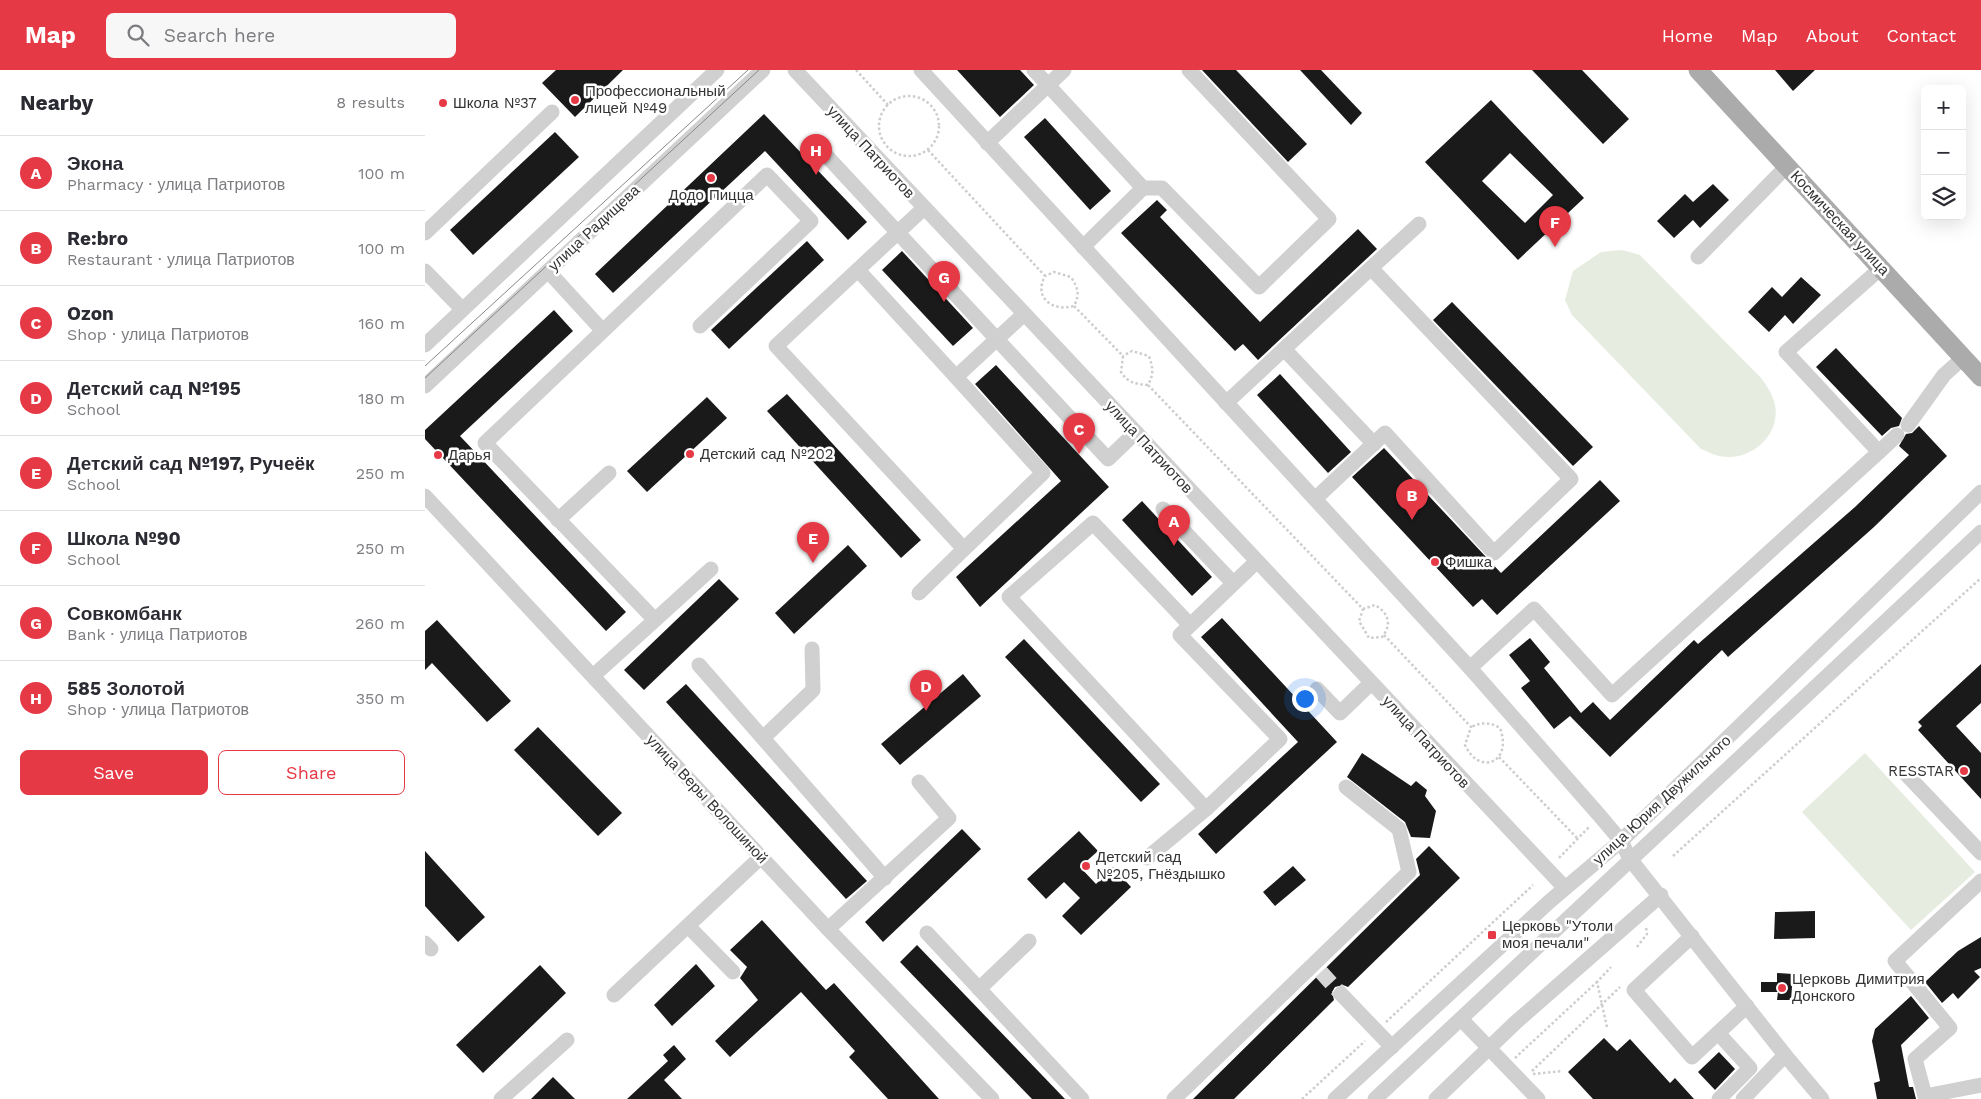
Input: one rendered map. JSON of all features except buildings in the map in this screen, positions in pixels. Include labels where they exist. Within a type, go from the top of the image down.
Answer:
[{"type":"main road","name":"Космическая улица","points":[[1698,70],[1981,377]]},
{"type":"street","name":"улица Радищева","points":[[425,345],[717,70]]},
{"type":"street","name":"улица Радищева","points":[[425,386],[763,70]]},
{"type":"street","name":"улица Патриотов","points":[[795,70],[1256,562],[1565,888]]},
{"type":"street","points":[[921,70],[1470,668],[1621,841],[1630,859],[1661,895],[1785,1055],[1822,1099]]},
{"type":"street","points":[[1034,70],[1143,188]]},
{"type":"street","points":[[987,143],[1064,70]]},
{"type":"street","points":[[1083,247],[1143,188],[1162,188],[1259,287],[1329,220],[1189,70]]},
{"type":"street","points":[[425,233],[552,112]]},
{"type":"street","points":[[823,152],[897,233],[998,338],[1108,459],[1135,433]]},
{"type":"street","points":[[1698,257],[1787,166]]},
{"type":"street","points":[[655,620],[485,443],[767,175],[811,221],[700,326]]},
{"type":"street","points":[[924,208],[776,346],[965,549]]},
{"type":"street","points":[[1226,403],[1419,224]]},
{"type":"street","points":[[1315,499],[1385,433],[1494,553],[1571,480],[1371,268]]},
{"type":"street","points":[[1879,452],[1786,352],[1881,268]]},
{"type":"street","points":[[858,270],[1043,473],[919,593]]},
{"type":"street","points":[[425,271],[462,310]]},
{"type":"street","points":[[548,272],[602,330]]},
{"type":"street","points":[[956,377],[1024,314]]},
{"type":"street","points":[[1284,349],[1373,444]]},
{"type":"street","points":[[1470,668],[1534,609],[1612,694],[1903,430],[1943,375],[1963,358]]},
{"type":"street","points":[[558,520],[609,474]]},
{"type":"street","name":"улица Юрия Двужильного","points":[[1335,1099],[1565,888],[1621,841],[1981,492]]},
{"type":"street","name":"улица Веры Волошиной","points":[[425,496],[985,1097]]},
{"type":"street","points":[[1163,510],[1233,584]]},
{"type":"street","points":[[1190,625],[1093,523],[1009,597],[1205,809]]},
{"type":"street","name":"улица Юрия Двужильного","points":[[1375,1099],[1981,532]]},
{"type":"street","points":[[1147,858],[1205,809],[1280,738],[1180,635],[1256,562]]},
{"type":"street","points":[[593,676],[711,568]]},
{"type":"street","points":[[763,738],[813,690],[812,649]]},
{"type":"street","points":[[699,665],[885,878]]},
{"type":"street","points":[[1317,689],[1340,713],[1371,683]]},
{"type":"street","points":[[1905,774],[1981,853]]},
{"type":"street","points":[[829,929],[949,818],[919,782]]},
{"type":"street","points":[[1174,1099],[1318,968],[1409,872],[1399,830],[1346,787]]},
{"type":"street","points":[[614,995],[761,857]]},
{"type":"street","points":[[1981,880],[1895,961],[1950,1028],[1915,1059],[1925,1096],[1981,1085]]},
{"type":"street","points":[[1436,1099],[1489,1048],[1661,895]]},
{"type":"street","points":[[688,926],[733,972]]},
{"type":"street","points":[[927,934],[1082,1099]]},
{"type":"street","points":[[1692,936],[1633,990],[1692,1057],[1747,1006]]},
{"type":"street","points":[[979,989],[1029,942]]},
{"type":"street","points":[[1341,994],[1392,1047]]},
{"type":"street","points":[[1461,1019],[1538,1099]]},
{"type":"street","points":[[1718,1033],[1750,1068],[1719,1099]]},
{"type":"street","points":[[501,1099],[567,1040]]},
{"type":"street","points":[[1743,1099],[1785,1055]]},
{"type":"path","points":[[856,70],[888,105]]},
{"type":"path","points":[[905,97],[915,97],[931,107],[937,115],[938,134],[928,150],[909,156],[899,155],[884,142],[879,123],[888,105],[905,97]]},
{"type":"path","points":[[928,150],[1045,276]]},
{"type":"path","points":[[1054,272],[1071,277],[1077,287],[1078,296],[1074,306],[1056,308],[1047,303],[1041,294],[1041,284],[1045,276],[1054,272]]},
{"type":"path","points":[[1074,306],[1123,356]]},
{"type":"path","points":[[1123,356],[1132,351],[1149,356],[1153,368],[1153,377],[1148,385]]},
{"type":"path","points":[[1123,356],[1121,372],[1126,379],[1134,384],[1148,385],[1363,609]]},
{"type":"path","points":[[1673,856],[1981,578]]},
{"type":"path","points":[[1375,605],[1382,609],[1389,622],[1384,635],[1376,639],[1369,638],[1359,621],[1363,609],[1375,605]]},
{"type":"path","points":[[1384,635],[1471,727]]},
{"type":"path","points":[[1484,722],[1492,723],[1500,728],[1504,746],[1499,757],[1486,762],[1475,760],[1469,754],[1465,745],[1471,727],[1484,722]]},
{"type":"path","points":[[1499,757],[1578,839]]},
{"type":"path","points":[[1559,858],[1590,826]]},
{"type":"path","points":[[1302,1099],[1533,885]]},
{"type":"path","points":[[1637,947],[1647,934],[1645,923]]},
{"type":"path","points":[[1519,1064],[1514,1059],[1611,967]]},
{"type":"path","points":[[1597,982],[1607,1027]]},
{"type":"path","points":[[1562,1071],[1529,1074],[1621,985]]},
{"type":"shaded area","points":[[1622,250],[1640,255],[1768,387],[1775,405],[1776,416],[1768,437],[1761,445],[1741,455],[1730,457],[1717,455],[1701,449],[1572,315],[1565,300],[1573,271],[1601,252]]},
{"type":"shaded area","points":[[1865,753],[1975,872],[1911,930],[1802,812]]},
{"type":"tunnel","points":[[1321,972],[1341,994]]},
{"type":"tram line","points":[[425,366],[748,70]]},
{"type":"tram line","points":[[425,378],[759,70]]},
{"type":"place","name":"Профессиональный лицей №49","points":[[575,100]]},
{"type":"place","name":"Школа №37","points":[[443,103]]},
{"type":"place","name":"585 Золотой","points":[[816,175]]},
{"type":"place","name":"Додо Пицца","points":[[711,178]]},
{"type":"place","name":"Школа №90","points":[[1555,247]]},
{"type":"place","name":"Совкомбанк","points":[[944,302]]},
{"type":"place","name":"Детский сад №202","points":[[690,454]]},
{"type":"place","name":"Ozon","points":[[1079,454]]},
{"type":"place","name":"Дарья","points":[[438,455]]},
{"type":"place","name":"Re:bro","points":[[1412,520]]},
{"type":"place","name":"Экона","points":[[1174,546]]},
{"type":"place","name":"Фишка","points":[[1435,562]]},
{"type":"place","name":"Детский сад №197, Ручеёк","points":[[813,563]]},
{"type":"place","name":"Детский сад №195","points":[[926,711]]},
{"type":"place","name":"RESSTAR","points":[[1964,771]]},
{"type":"place","name":"Детский сад №205, Гнёздышко","points":[[1086,866]]},
{"type":"place","name":"Церковь \"Утоли моя печали\"","points":[[1492,935]]},
{"type":"place","name":"Церковь Димитрия Донского","points":[[1782,988]]}]
